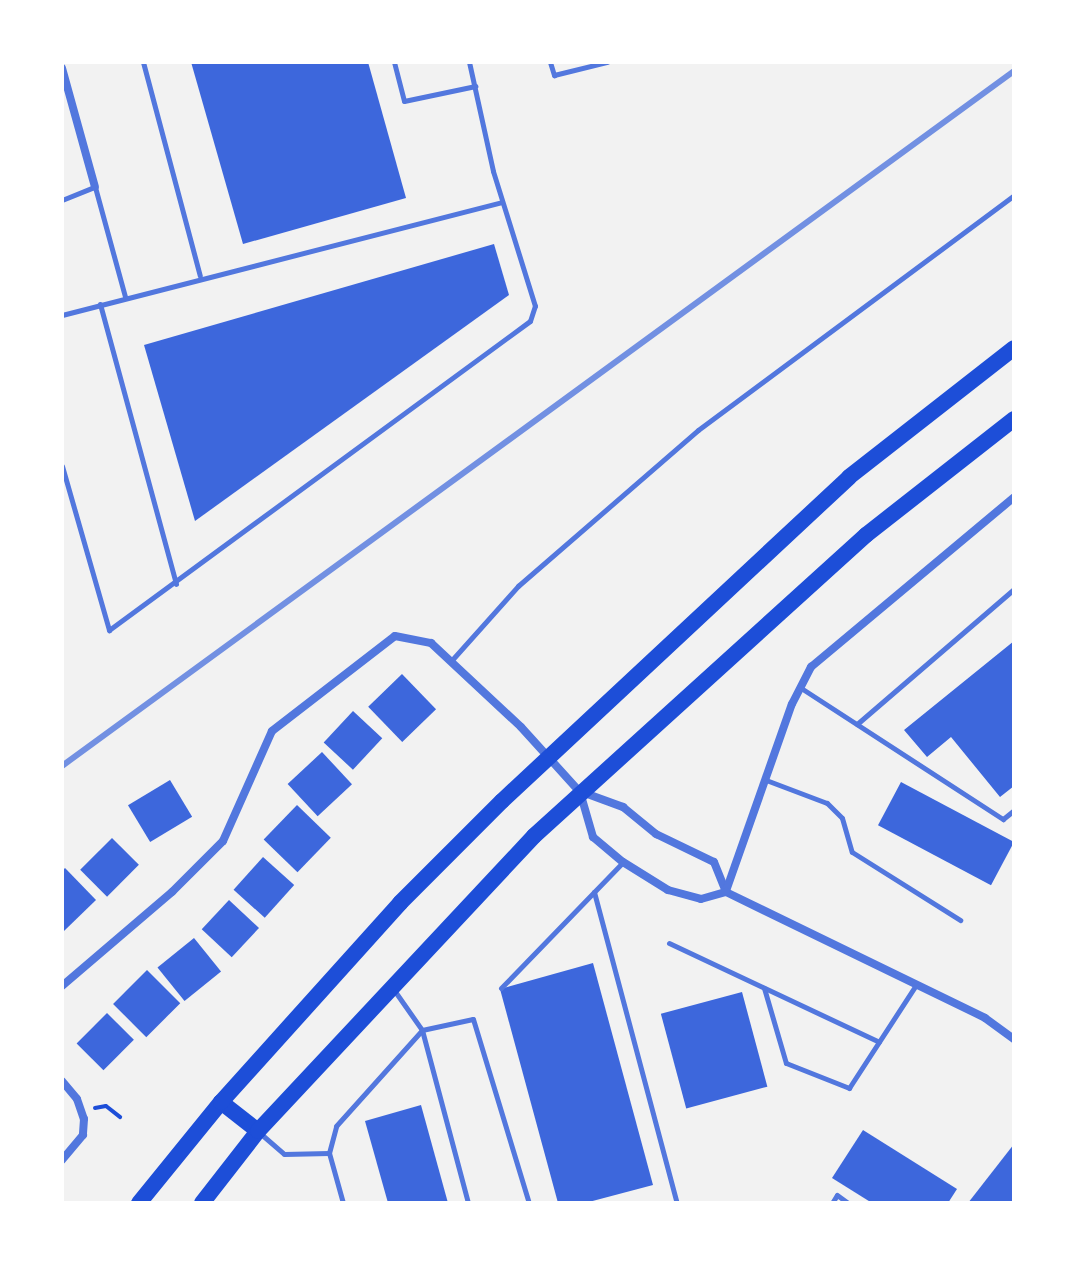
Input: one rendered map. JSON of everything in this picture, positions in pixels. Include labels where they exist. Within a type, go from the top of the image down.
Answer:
[{"type":"main road","points":[[139,1203],[221,1102],[400,903],[548,757],[849,477],[1014,348]]},
{"type":"main road","points":[[202,1203],[258,1131],[391,986],[580,792],[866,535],[1014,419]]},
{"type":"main road","points":[[221,1102],[258,1131]]},
{"type":"street","points":[[62,71],[95,187]]},
{"type":"street","points":[[726,892],[811,667],[849,631],[1014,497]]},
{"type":"street","points":[[62,986],[172,892],[223,841],[272,731],[395,636],[431,643],[548,757],[580,792],[593,837],[623,862],[668,890],[701,899],[726,892],[985,1018],[1014,1039]]},
{"type":"street","points":[[580,792],[623,807],[656,834],[714,862],[726,892]]},
{"type":"street","points":[[62,1081],[81,1111],[83,1135],[62,1160]]},
{"type":"lane","points":[[143,62],[200,276]]},
{"type":"lane","points":[[394,62],[404,101],[475,86]]},
{"type":"lane","points":[[62,466],[109,630],[176,584],[530,321],[535,306],[502,202],[469,62]]},
{"type":"lane","points":[[550,62],[554,75],[607,62]]},
{"type":"lane","points":[[62,200],[95,187],[125,297]]},
{"type":"lane","points":[[450,661],[518,586],[698,430],[1014,195]]},
{"type":"lane","points":[[62,315],[200,276],[502,202]]},
{"type":"lane","points":[[100,304],[176,584]]},
{"type":"lane","points":[[857,724],[1014,589]]},
{"type":"lane","points":[[801,687],[1003,819],[1014,810]]},
{"type":"lane","points":[[766,780],[827,803],[842,818],[852,852],[960,920]]},
{"type":"lane","points":[[501,988],[623,862]]},
{"type":"lane","points":[[594,892],[677,1203]]},
{"type":"lane","points":[[669,943],[879,1042]]},
{"type":"lane","points":[[764,988],[786,1063],[849,1088],[916,985]]},
{"type":"lane","points":[[391,986],[422,1030],[468,1203]]},
{"type":"lane","points":[[343,1203],[329,1153],[336,1126],[422,1030],[473,1019],[529,1203]]},
{"type":"lane","points":[[258,1131],[284,1154],[329,1153]]},
{"type":"lane","points":[[832,1203],[837,1195],[848,1203]]},
{"type":"path","points":[[81,1111],[106,1106],[120,1117]]},
{"type":"building","points":[[191,62],[368,62],[406,198],[243,244]]},
{"type":"building","points":[[494,244],[509,295],[195,521],[144,345]]},
{"type":"building","points":[[1014,641],[1014,786],[1000,797],[951,737],[927,757],[904,730]]},
{"type":"building","points":[[402,674],[436,709],[402,742],[368,707]]},
{"type":"building","points":[[353,711],[382,738],[353,770],[324,742]]},
{"type":"building","points":[[322,752],[352,784],[318,816],[288,784]]},
{"type":"building","points":[[170,780],[192,817],[150,842],[128,805]]},
{"type":"building","points":[[901,782],[1014,842],[991,885],[878,825]]},
{"type":"building","points":[[297,805],[331,838],[297,872],[264,840]]},
{"type":"building","points":[[112,838],[139,865],[107,897],[80,870]]},
{"type":"building","points":[[263,857],[294,885],[265,918],[234,890]]},
{"type":"building","points":[[65,868],[96,900],[64,931],[62,871]]},
{"type":"building","points":[[229,900],[259,928],[232,957],[202,929]]},
{"type":"building","points":[[194,938],[221,971],[185,1001],[157,968]]},
{"type":"building","points":[[593,963],[653,1185],[585,1203],[558,1203],[500,989]]},
{"type":"building","points":[[147,970],[180,1003],[146,1037],[113,1004]]},
{"type":"building","points":[[742,992],[767,1087],[686,1108],[661,1014]]},
{"type":"building","points":[[107,1013],[134,1040],[103,1070],[77,1043]]},
{"type":"building","points":[[421,1105],[448,1203],[388,1203],[365,1121]]},
{"type":"building","points":[[863,1130],[957,1189],[948,1203],[872,1203],[832,1178]]},
{"type":"building","points":[[1014,1144],[1014,1203],[968,1203]]},
{"type":"railway","points":[[62,766],[1014,71]]}]
